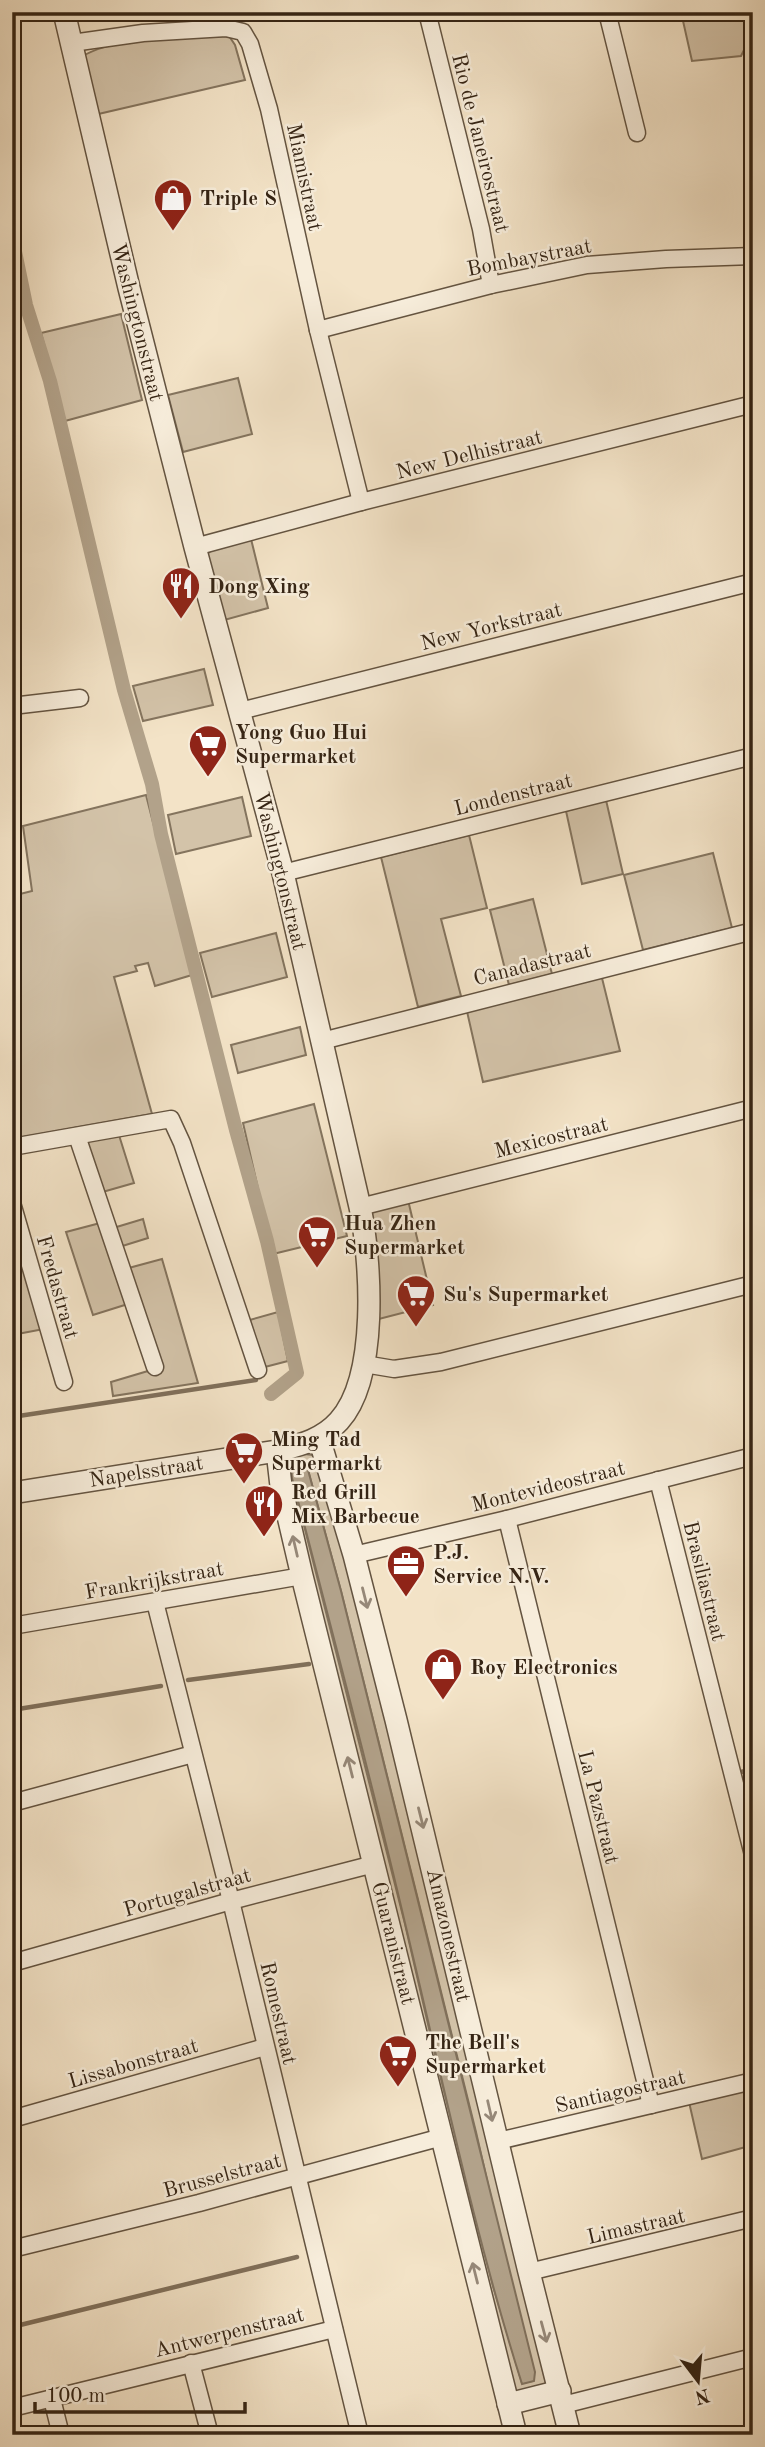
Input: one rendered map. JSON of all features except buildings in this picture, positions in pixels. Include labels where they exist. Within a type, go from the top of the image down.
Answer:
[{"type":"street","name":"Washingtonstraat","points":[[64,12],[129,288],[195,547],[284,873],[367,1241],[369,1283],[364,1364],[356,1394],[340,1421],[319,1438]]},
{"type":"street","name":"Rio de Janeirostraat","points":[[427,12],[481,229],[491,285]]},
{"type":"street","points":[[607,12],[638,133]]},
{"type":"street","name":"Miamistraat","points":[[72,43],[143,33],[226,27],[243,32],[250,44],[269,109],[318,330],[361,502]]},
{"type":"street","name":"Bombaystraat","points":[[318,330],[491,285],[587,265],[753,256]]},
{"type":"street","name":"New Delhistraat","points":[[195,547],[361,502],[753,404]]},
{"type":"street","name":"New Yorkstraat","points":[[240,711],[753,582]]},
{"type":"street","points":[[12,706],[79,698]]},
{"type":"street","name":"Londenstraat","points":[[284,873],[753,756]]},
{"type":"street","name":"Canadastraat","points":[[322,1041],[753,931]]},
{"type":"street","name":"Mexicostraat","points":[[360,1206],[753,1108]]},
{"type":"street","points":[[12,1147],[172,1119],[258,1370]]},
{"type":"street","points":[[78,1136],[155,1367]]},
{"type":"street","name":"Fredastraat","points":[[12,1203],[64,1382]]},
{"type":"street","points":[[364,1364],[394,1369],[441,1362],[753,1284]]},
{"type":"street","name":"Napelsstraat","points":[[12,1493],[277,1451],[319,1438]]},
{"type":"street","name":"Amazonestraat","points":[[319,1438],[354,1555],[427,1843],[570,2435]]},
{"type":"street","name":"Guaranistraat","points":[[277,1451],[281,1486],[302,1576],[516,2435]]},
{"type":"street","name":"Montevideostraat","points":[[354,1555],[753,1456]]},
{"type":"street","name":"Brasiliastraat","points":[[658,1480],[753,1855]]},
{"type":"street","name":"La Pazstraat","points":[[507,1519],[651,2105]]},
{"type":"street","name":"Frankrijkstraat","points":[[12,1626],[302,1576]]},
{"type":"street","name":"Romestraat","points":[[155,1602],[231,1901],[360,2435]]},
{"type":"street","points":[[12,1803],[193,1754]]},
{"type":"street","name":"Portugalstraat","points":[[12,1963],[374,1864]]},
{"type":"street","name":"Lissabonstraat","points":[[12,2119],[265,2047]]},
{"type":"street","name":"Santiagostraat","points":[[498,2141],[753,2081]]},
{"type":"street","name":"Brusselstraat","points":[[12,2249],[298,2177],[442,2137]]},
{"type":"street","name":"Limastraat","points":[[529,2272],[753,2218]]},
{"type":"street","name":"Antwerpenstraat","points":[[12,2408],[334,2329]]},
{"type":"street","points":[[508,2404],[561,2398],[753,2357]]},
{"type":"street","points":[[191,2363],[210,2435]]},
{"type":"street","points":[[52,2399],[61,2435]]},
{"type":"shaded area","points":[[681,12],[753,12],[753,32],[741,56],[692,61]]},
{"type":"shaded area","points":[[229,36],[235,45],[245,80],[94,115],[81,57],[114,44],[133,41]]},
{"type":"shaded area","points":[[121,314],[142,400],[65,421],[41,333]]},
{"type":"shaded area","points":[[238,378],[252,434],[183,452],[168,395]]},
{"type":"shaded area","points":[[251,539],[268,608],[217,622],[206,555],[213,549]]},
{"type":"shaded area","points":[[204,669],[213,705],[143,721],[133,686]]},
{"type":"shaded area","points":[[146,795],[192,975],[155,986],[148,963],[135,966],[137,971],[114,977],[152,1114],[12,1139],[12,896],[32,891],[23,826]]},
{"type":"shaded area","points":[[242,797],[251,836],[176,854],[168,815]]},
{"type":"shaded area","points":[[606,800],[623,874],[582,884],[566,811]]},
{"type":"shaded area","points":[[469,835],[487,908],[441,919],[461,996],[418,1007],[381,857]]},
{"type":"shaded area","points":[[713,853],[732,928],[643,950],[624,875]]},
{"type":"shaded area","points":[[533,899],[552,974],[509,985],[490,910]]},
{"type":"shaded area","points":[[276,933],[287,977],[212,997],[200,953]]},
{"type":"shaded area","points":[[601,974],[620,1051],[483,1082],[466,1007]]},
{"type":"shaded area","points":[[300,1027],[306,1055],[238,1073],[231,1045]]},
{"type":"shaded area","points":[[314,1104],[347,1236],[273,1254],[243,1123]]},
{"type":"shaded area","points":[[118,1132],[134,1183],[99,1193],[80,1140]]},
{"type":"shaded area","points":[[408,1200],[433,1305],[375,1320],[368,1218],[372,1211]]},
{"type":"shaded area","points":[[12,1219],[44,1329],[12,1335]]},
{"type":"shaded area","points":[[143,1219],[148,1238],[116,1248],[110,1229]]},
{"type":"shaded area","points":[[104,1222],[131,1303],[93,1315],[66,1232]]},
{"type":"shaded area","points":[[162,1259],[198,1383],[113,1396],[111,1382],[158,1368],[125,1269]]},
{"type":"shaded area","points":[[278,1312],[288,1361],[261,1368],[246,1321]]},
{"type":"shaded area","points":[[313,1455],[331,1489],[547,2387],[513,2392],[293,1511],[289,1463],[297,1456]],"holes":[[[303,1465],[308,1470],[341,1591],[476,2132],[533,2381],[522,2383],[493,2286],[292,1478]]]},
{"type":"shaded area","points":[[303,1465],[308,1470],[341,1591],[535,2372],[534,2381],[522,2384],[474,2212],[378,1811],[292,1478],[291,1468]]},
{"type":"shaded area","points":[[745,2089],[753,2120],[753,2145],[702,2159],[689,2102]]},
{"type":"waterway","points":[[12,237],[26,305],[50,381],[124,690],[152,784],[161,834],[267,1241],[297,1373],[271,1394]]},
{"type":"waterway","points":[[12,1417],[256,1380]]},
{"type":"waterway","points":[[188,1680],[309,1664]]},
{"type":"waterway","points":[[12,1710],[161,1686]]},
{"type":"waterway","points":[[741,1772],[753,1769]]},
{"type":"waterway","points":[[12,2327],[297,2257]]},
{"type":"place","name":"Triple S","points":[[173,232]]},
{"type":"place","name":"Dong Xing","points":[[181,620]]},
{"type":"place","name":"Yong Guo Hui Supermarket","points":[[208,778]]},
{"type":"place","name":"Hua Zhen Supermarket","points":[[317,1269]]},
{"type":"place","name":"Su's Supermarket","points":[[416,1328]]},
{"type":"place","name":"Ming Tad Supermarkt","points":[[244,1485]]},
{"type":"place","name":"Red Grill Mix Barbecue","points":[[264,1538]]},
{"type":"place","name":"P.J. Service N.V.","points":[[406,1598]]},
{"type":"place","name":"Roy Electronics","points":[[443,1701]]},
{"type":"place","name":"The Bell's Supermarket","points":[[398,2088]]}]
